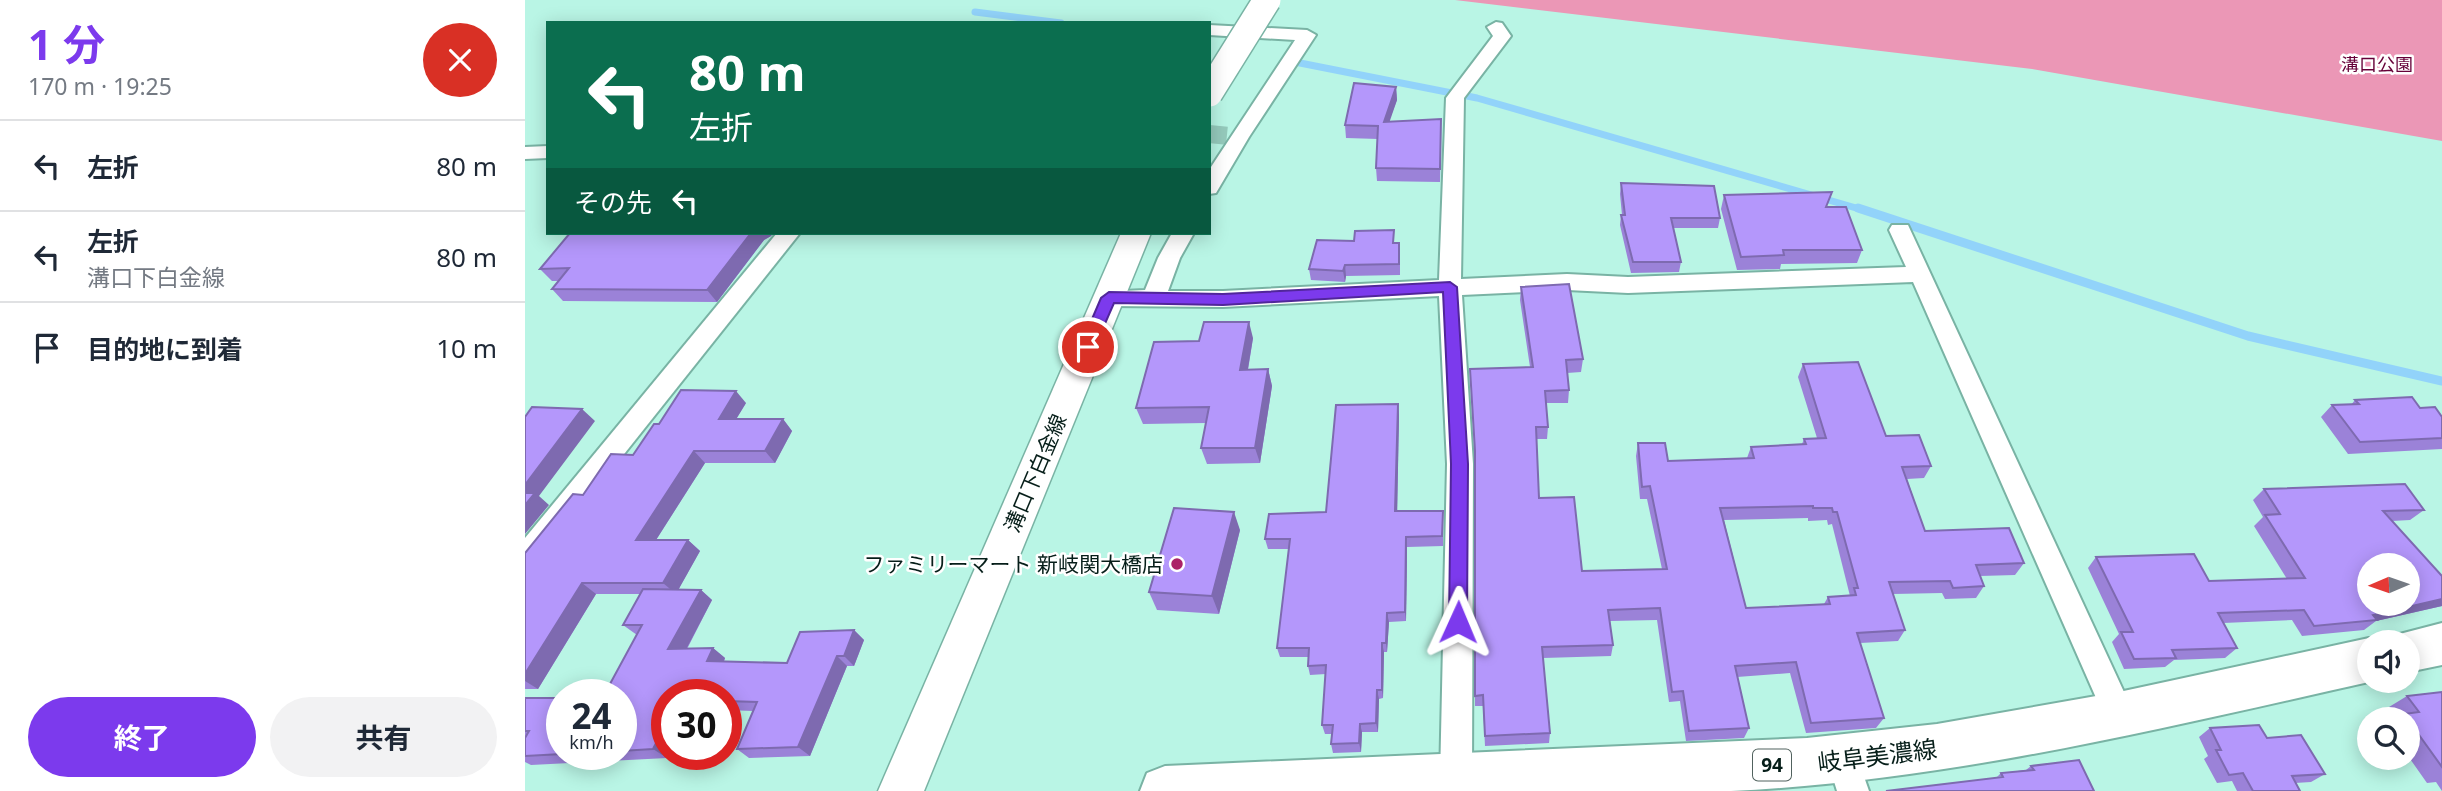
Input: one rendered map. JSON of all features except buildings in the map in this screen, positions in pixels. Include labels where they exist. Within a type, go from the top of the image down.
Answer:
[{"type":"main road","points":[[1211,90],[1266,0]]},
{"type":"main road","name":"溝口下白金線","points":[[901,791],[1135,235]]},
{"type":"main road","points":[[2420,649],[2442,644]]},
{"type":"main road","name":"岐阜美濃線","points":[[1165,791],[1456,780],[1583,783],[1848,775],[1937,748],[2119,715],[2357,663]]},
{"type":"street","points":[[1456,780],[1460,464],[1450,287],[1458,94],[1502,36],[1496,27]]},
{"type":"street","points":[[1211,30],[1307,35],[1239,137],[1211,185]]},
{"type":"street","points":[[525,153],[546,152]]},
{"type":"street","points":[[1900,230],[2119,715]]},
{"type":"street","points":[[525,558],[787,235]]},
{"type":"street","points":[[1153,299],[1169,258],[1183,235]]},
{"type":"street","points":[[1109,298],[1223,299],[1567,282],[1628,285],[1920,274]]},
{"type":"green space","name":"溝口公園","points":[[1455,0],[2442,0],[2442,141],[2032,69]]},
{"type":"waterway","points":[[975,12],[1045,21]]},
{"type":"waterway","points":[[1300,63],[1477,98],[1863,210]]},
{"type":"waterway","points":[[1858,208],[2248,336],[2442,381]]},
{"type":"tunnel","points":[[1211,134],[1239,137]]},
{"type":"place","name":"ファミリーマート 新岐関大橋店","points":[[1177,564]]},
{"type":"route","points":[[1088,347],[1109,298],[1223,299],[1450,287],[1460,464],[1458,622]]}]
